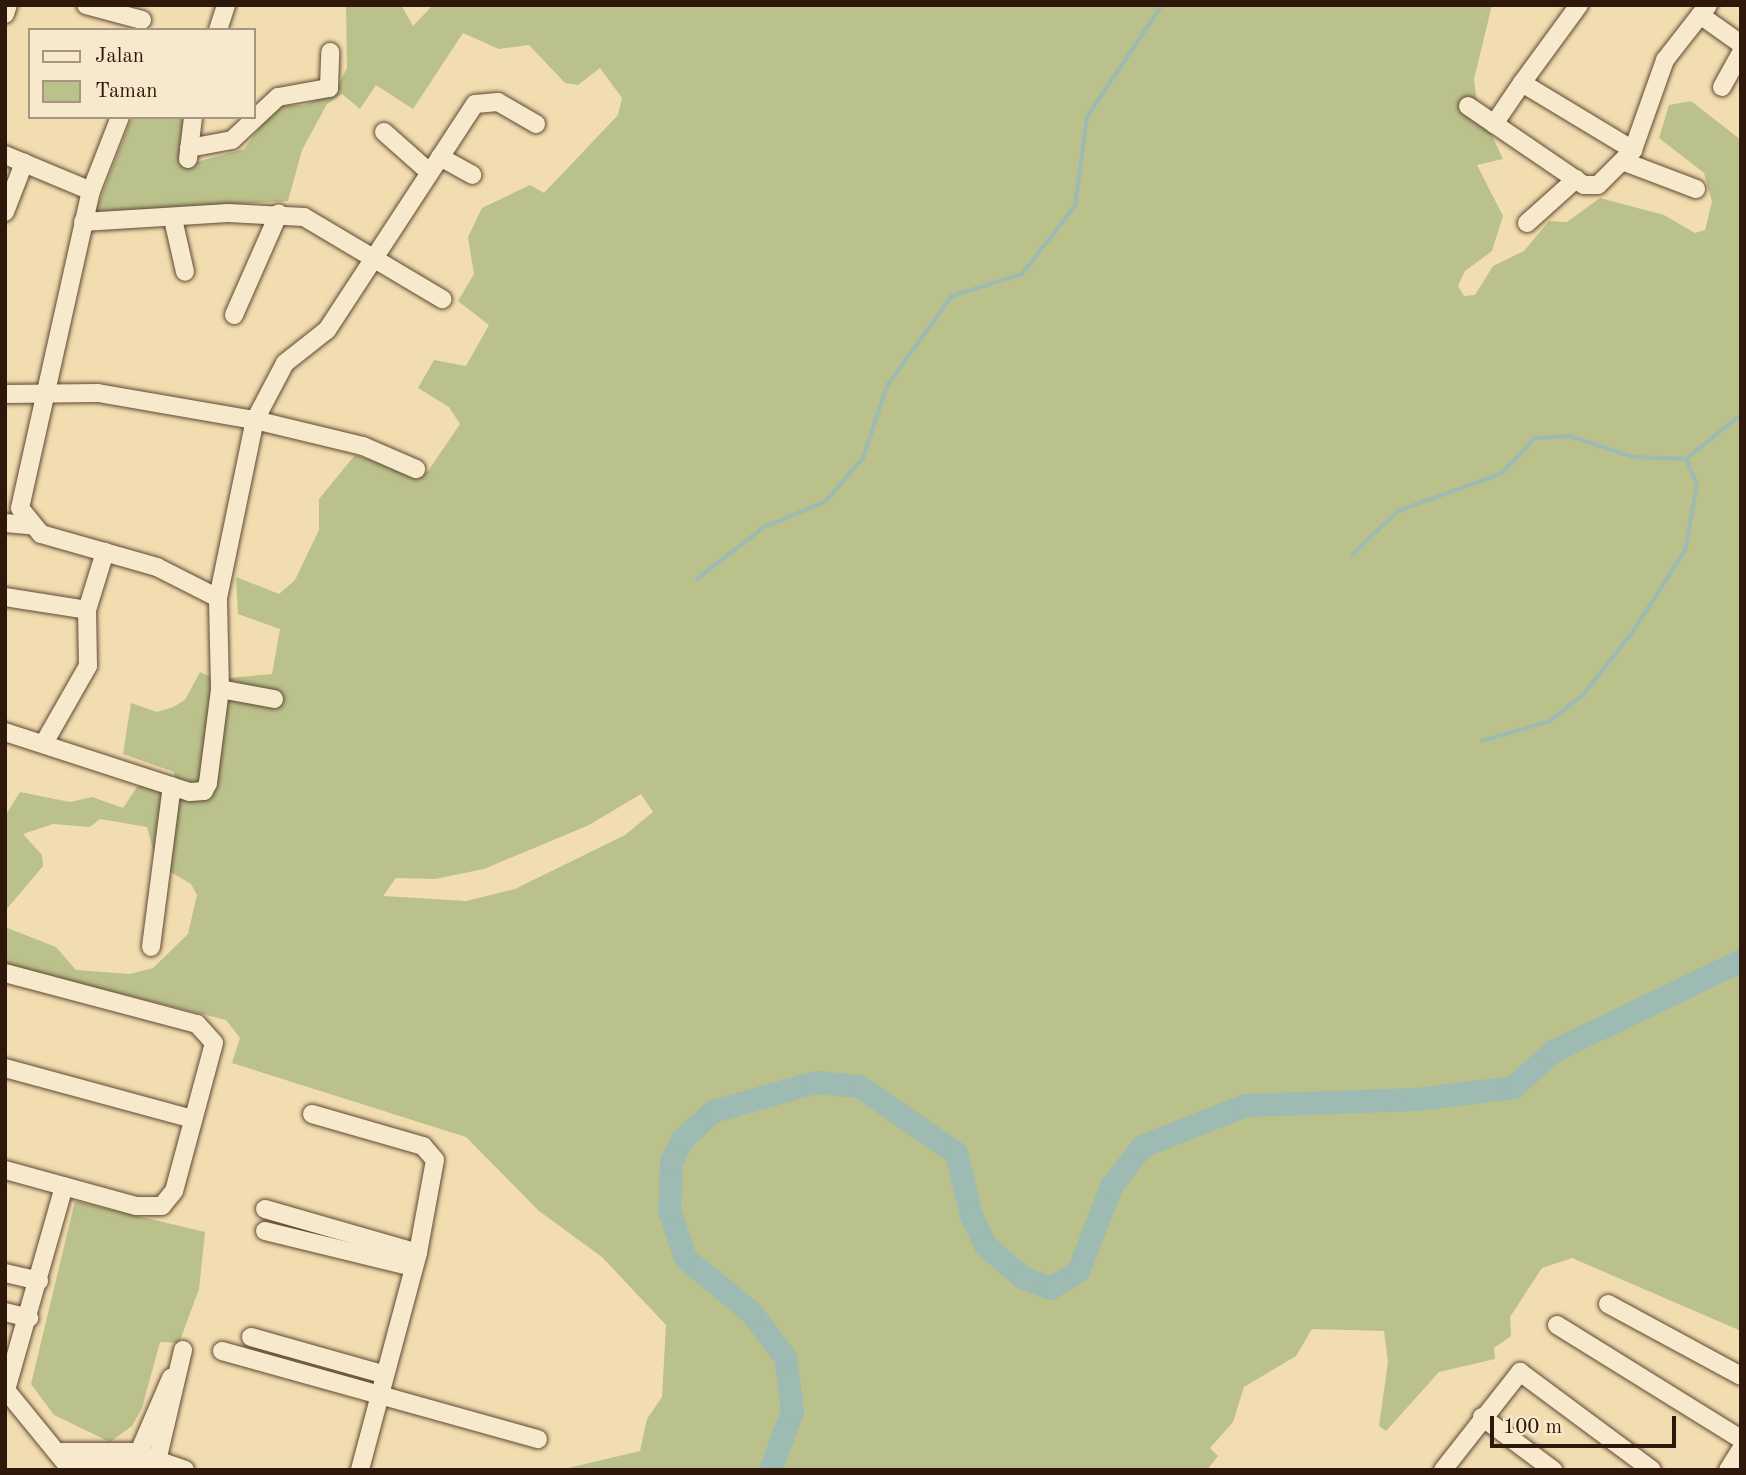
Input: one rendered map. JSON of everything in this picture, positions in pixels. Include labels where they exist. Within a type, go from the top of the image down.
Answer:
[{"type":"street","points":[[5,14],[8,5]]},
{"type":"street","points":[[86,5],[142,18]]},
{"type":"street","points":[[219,28],[226,5]]},
{"type":"street","points":[[1494,124],[1580,5]]},
{"type":"street","points":[[1468,106],[1576,179],[1598,185],[1629,156],[1665,60],[1704,10],[1741,44]]},
{"type":"street","points":[[256,118],[278,97],[329,88],[330,52]]},
{"type":"street","points":[[1722,87],[1741,53]]},
{"type":"street","points":[[1522,83],[1629,156],[1696,189]]},
{"type":"street","points":[[5,732],[172,786],[198,793],[206,788],[220,689],[218,598],[256,420],[285,363],[327,330],[372,254],[479,101],[498,102],[536,124]]},
{"type":"street","points":[[30,525],[20,495],[91,191],[119,119]]},
{"type":"street","points":[[193,119],[188,154],[232,140],[254,119]]},
{"type":"street","points":[[384,132],[429,172]]},
{"type":"street","points":[[5,155],[91,191]]},
{"type":"street","points":[[440,157],[472,176]]},
{"type":"street","points":[[5,212],[24,163]]},
{"type":"street","points":[[1527,223],[1576,179]]},
{"type":"street","points":[[83,222],[279,213],[317,222],[442,299]]},
{"type":"street","points":[[234,316],[279,213]]},
{"type":"street","points":[[173,219],[185,272]]},
{"type":"street","points":[[5,394],[98,393],[256,420],[363,446],[416,469]]},
{"type":"street","points":[[5,523],[30,525],[58,541],[157,567],[218,598]]},
{"type":"street","points":[[44,743],[88,666],[86,610],[105,552]]},
{"type":"street","points":[[5,597],[86,610]]},
{"type":"street","points":[[220,689],[274,699]]},
{"type":"street","points":[[151,947],[172,786]]},
{"type":"street","points":[[5,973],[168,1017],[213,1036],[170,1201],[136,1206],[5,1170]]},
{"type":"street","points":[[5,1068],[193,1119]]},
{"type":"street","points":[[312,1114],[431,1152],[436,1172],[416,1260],[377,1396],[360,1470]]},
{"type":"street","points":[[64,1186],[29,1318],[6,1390],[67,1463],[103,1470],[157,1461]]},
{"type":"street","points":[[265,1209],[416,1260]]},
{"type":"street","points":[[265,1231],[416,1260]]},
{"type":"street","points":[[5,1273],[39,1281]]},
{"type":"street","points":[[1608,1304],[1741,1376]]},
{"type":"street","points":[[5,1312],[29,1318]]},
{"type":"street","points":[[1557,1325],[1741,1439]]},
{"type":"street","points":[[251,1337],[383,1374]]},
{"type":"street","points":[[139,1452],[183,1350]]},
{"type":"street","points":[[222,1351],[538,1439]]},
{"type":"street","points":[[157,1461],[176,1371]]},
{"type":"street","points":[[1446,1469],[1482,1417],[1520,1372],[1641,1466]]},
{"type":"street","points":[[1482,1417],[1553,1470]]},
{"type":"street","points":[[1728,1470],[1741,1449]]},
{"type":"street","points":[[67,1463],[139,1452],[185,1470]]},
{"type":"green space","points":[[346,5],[401,5],[413,26],[433,5],[1492,5],[1474,79],[1477,104],[1503,159],[1477,165],[1503,216],[1492,251],[1465,271],[1458,286],[1464,296],[1475,295],[1493,266],[1524,251],[1549,221],[1567,222],[1600,198],[1664,215],[1695,233],[1705,230],[1712,202],[1704,173],[1659,138],[1669,105],[1691,101],[1741,140],[1741,1331],[1572,1258],[1542,1268],[1510,1317],[1511,1336],[1494,1348],[1495,1359],[1439,1372],[1386,1431],[1379,1426],[1388,1362],[1384,1331],[1312,1329],[1296,1356],[1244,1387],[1233,1422],[1210,1448],[1218,1456],[1207,1470],[560,1470],[640,1451],[647,1419],[662,1397],[666,1325],[602,1257],[539,1211],[466,1137],[232,1063],[240,1038],[226,1020],[5,965],[5,927],[56,947],[76,970],[130,974],[153,968],[188,934],[197,895],[191,884],[157,864],[147,827],[100,819],[90,827],[53,824],[23,834],[42,855],[43,866],[5,911],[5,816],[20,792],[70,802],[92,797],[123,808],[141,781],[176,793],[174,772],[123,754],[131,703],[157,712],[173,707],[185,700],[200,672],[215,679],[272,674],[280,629],[238,614],[236,577],[279,594],[295,580],[319,530],[319,499],[355,455],[416,475],[428,471],[460,424],[449,407],[418,388],[434,360],[466,366],[489,325],[458,301],[474,274],[468,237],[482,208],[530,185],[544,193],[618,115],[622,98],[600,68],[578,85],[565,83],[529,45],[499,49],[463,33],[413,109],[376,85],[360,109],[342,94],[327,104],[302,150],[288,201],[95,213],[131,119],[185,119],[193,163],[244,149],[276,106],[305,105],[335,92],[347,68]],"holes":[[[641,794],[653,812],[625,835],[515,889],[466,901],[383,896],[396,878],[435,879],[484,869],[589,825]]]},
{"type":"green space","points":[[75,1201],[205,1232],[199,1289],[179,1343],[160,1342],[142,1408],[132,1426],[110,1442],[54,1415],[31,1384]]},
{"type":"waterway","points":[[697,579],[764,527],[825,502],[863,458],[887,386],[952,296],[1022,274],[1075,206],[1087,117],[1162,5]]},
{"type":"waterway","points":[[1352,555],[1398,511],[1501,474],[1535,438],[1570,436],[1634,457],[1686,459],[1741,415]]},
{"type":"waterway","points":[[1482,741],[1550,721],[1583,695],[1632,633],[1685,551],[1697,485],[1686,459]]},
{"type":"waterway","points":[[770,1470],[792,1411],[785,1357],[751,1312],[685,1258],[669,1210],[671,1162],[682,1139],[713,1111],[815,1082],[859,1086],[956,1153],[971,1216],[985,1245],[1022,1277],[1050,1288],[1078,1271],[1111,1186],[1142,1146],[1245,1105],[1417,1099],[1513,1087],[1553,1051],[1741,960]]}]
